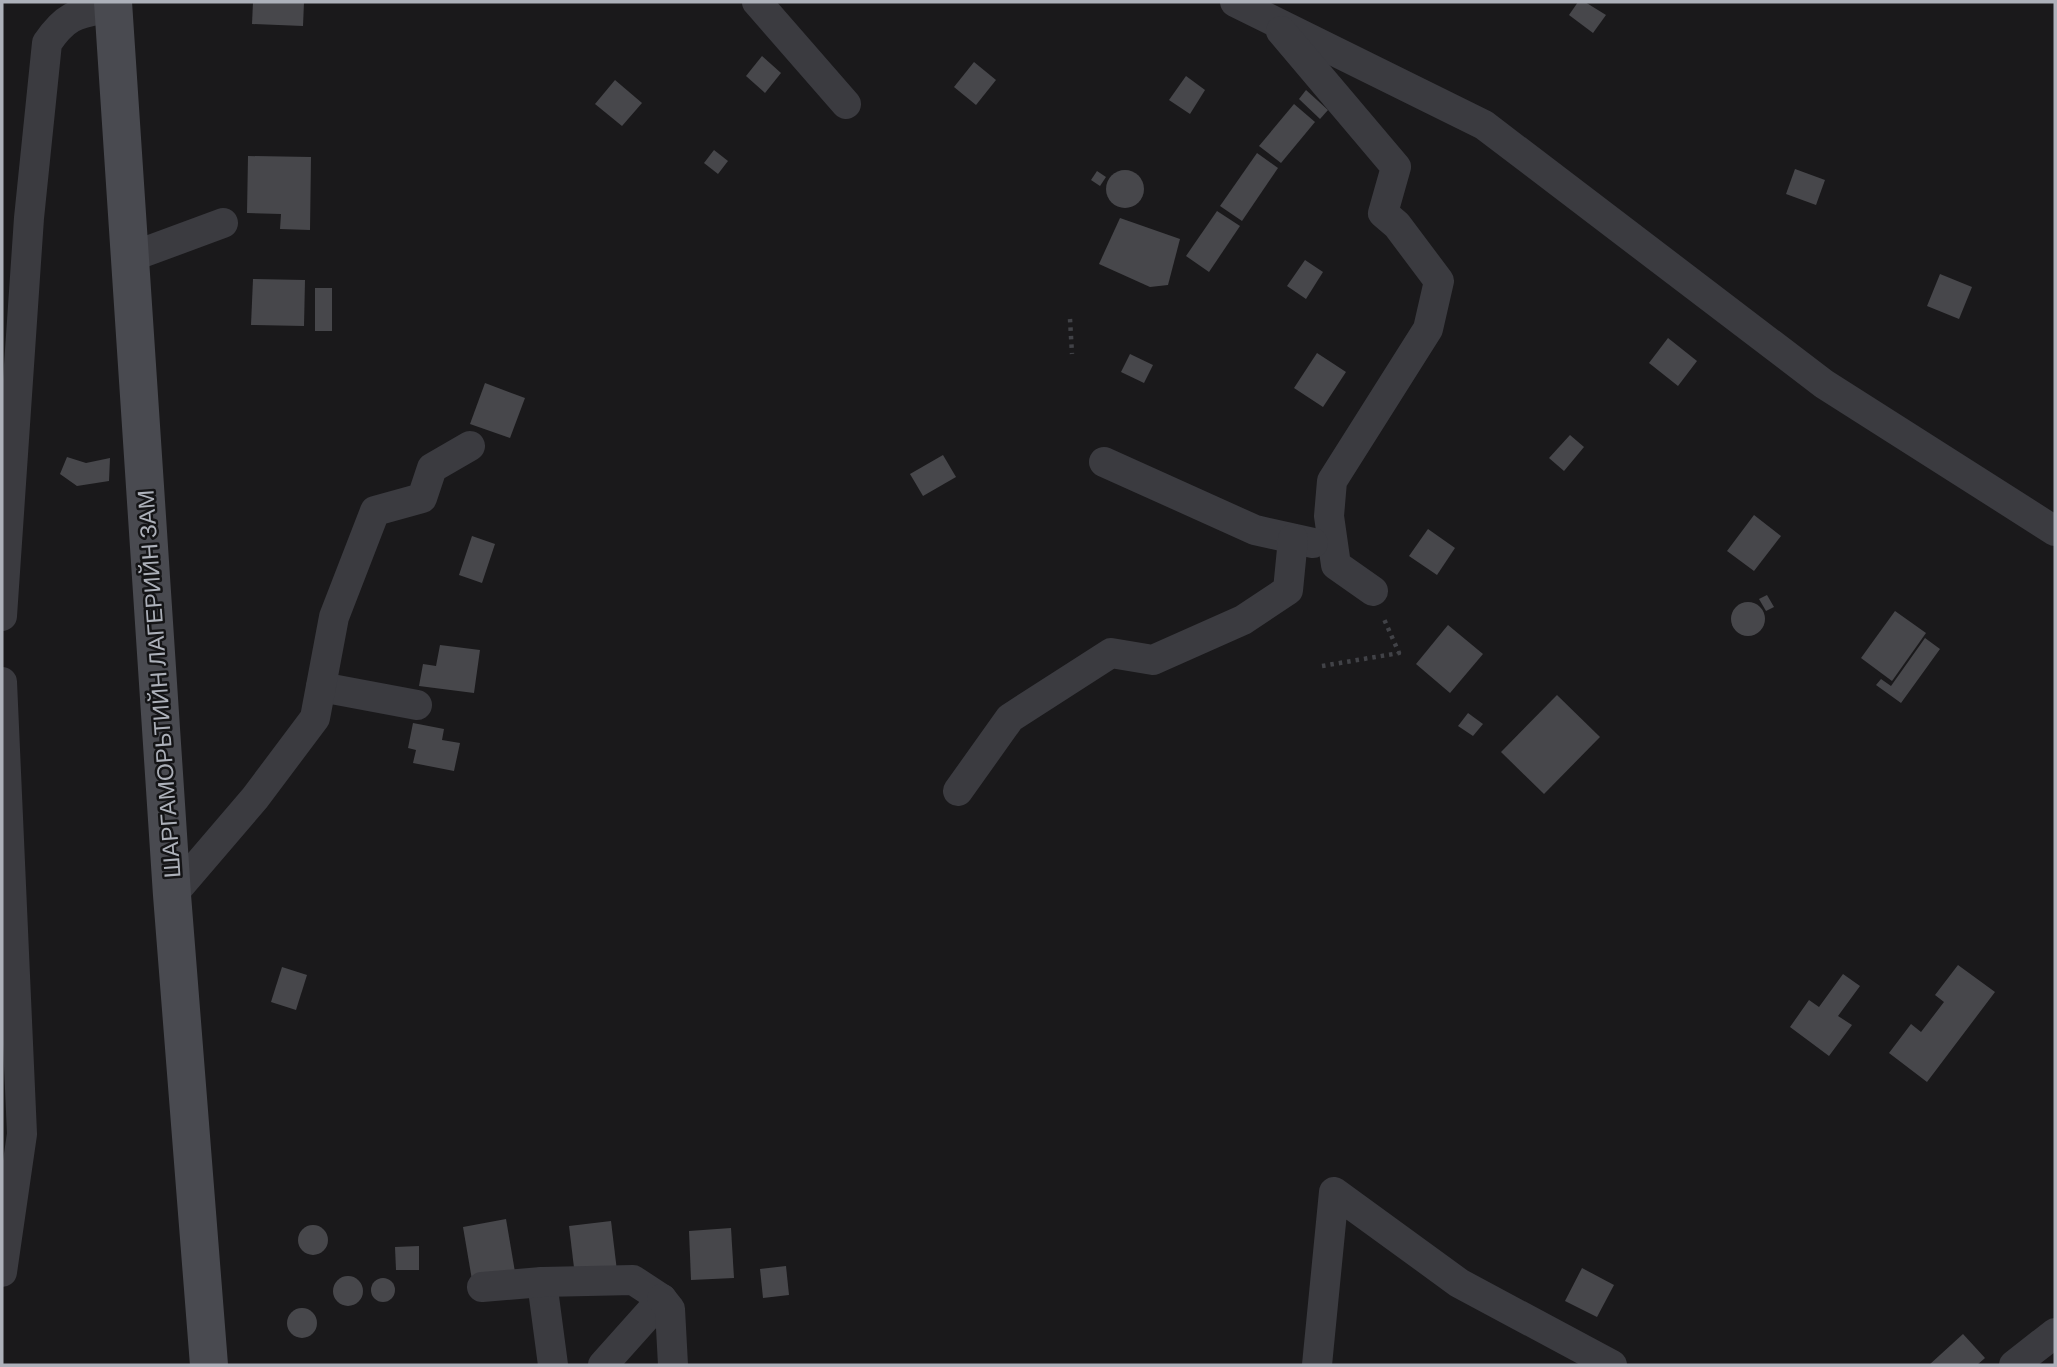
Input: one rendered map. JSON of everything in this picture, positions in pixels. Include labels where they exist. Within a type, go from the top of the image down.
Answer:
[{"type":"street","points":[[757,2],[846,104]]},
{"type":"street","points":[[1235,2],[1484,125],[1824,384],[2055,531]]},
{"type":"street","points":[[2,616],[10,378],[47,43],[58,27],[73,15],[113,4]]},
{"type":"street","name":"ШАРГАМОРЬТИЙН ЛАГЕРИЙН ЗАМ","points":[[113,4],[172,895],[209,1365]]},
{"type":"street","points":[[1272,20],[1396,167],[1382,213],[1397,225],[1439,281],[1428,329],[1332,481],[1329,516],[1336,565],[1373,591]]},
{"type":"street","points":[[131,257],[223,223]]},
{"type":"street","points":[[172,895],[255,798],[315,719],[334,617],[375,511],[422,498],[432,468],[470,446]]},
{"type":"street","points":[[1104,462],[1255,530],[1333,548]]},
{"type":"street","points":[[958,791],[1010,718],[1111,653],[1153,660],[1243,620],[1287,590],[1293,539]]},
{"type":"street","points":[[2,682],[10,1045],[22,1134],[2,1272]]},
{"type":"street","points":[[321,687],[417,705]]},
{"type":"street","points":[[1317,1365],[1334,1192],[1459,1283],[1612,1365]]},
{"type":"street","points":[[482,1287],[542,1282],[634,1280],[662,1299],[670,1309],[673,1365]]},
{"type":"street","points":[[542,1282],[553,1365]]},
{"type":"street","points":[[603,1365],[662,1299]]},
{"type":"street","points":[[2014,1365],[2055,1333]]},
{"type":"path","points":[[1070,319],[1072,354]]},
{"type":"path","points":[[1322,666],[1399,653],[1373,591]]},
{"type":"building","points":[[253,2],[304,2],[303,26],[252,24]]},
{"type":"building","points":[[1578,2],[1585,2],[1606,15],[1593,33],[1569,15]]},
{"type":"building","points":[[762,56],[781,73],[765,93],[746,76]]},
{"type":"building","points":[[974,62],[996,80],[976,105],[954,87]]},
{"type":"building","points":[[1186,76],[1205,90],[1190,114],[1169,100]]},
{"type":"building","points":[[615,80],[642,103],[622,126],[595,104]]},
{"type":"building","points":[[1306,90],[1328,110],[1320,119],[1299,99]]},
{"type":"building","points":[[1294,104],[1315,122],[1281,163],[1259,146]]},
{"type":"building","points":[[714,150],[728,161],[718,174],[704,163]]},
{"type":"building","points":[[1257,153],[1278,168],[1242,221],[1220,206]]},
{"type":"building","points":[[248,156],[311,157],[310,230],[280,229],[281,214],[247,213]]},
{"type":"building","points":[[1795,169],[1825,180],[1816,205],[1786,194]]},
{"type":"building","points":[[1125,170],[1138,176],[1144,189],[1138,202],[1125,208],[1112,202],[1106,189],[1112,176]]},
{"type":"building","points":[[1097,171],[1106,177],[1100,186],[1091,180]]},
{"type":"building","points":[[1217,211],[1240,226],[1209,272],[1186,256]]},
{"type":"building","points":[[1120,218],[1180,239],[1168,285],[1150,287],[1099,264]]},
{"type":"building","points":[[1305,260],[1323,272],[1306,299],[1287,286]]},
{"type":"building","points":[[1940,274],[1972,287],[1959,319],[1927,306]]},
{"type":"building","points":[[253,279],[305,280],[304,326],[251,325]]},
{"type":"building","points":[[315,288],[332,288],[332,331],[315,331]]},
{"type":"building","points":[[1668,338],[1697,361],[1678,386],[1649,363]]},
{"type":"building","points":[[1317,353],[1346,372],[1323,407],[1294,388]]},
{"type":"building","points":[[1130,354],[1153,365],[1144,383],[1121,372]]},
{"type":"building","points":[[485,383],[525,398],[510,438],[470,424]]},
{"type":"building","points":[[1570,435],[1584,447],[1564,471],[1549,458]]},
{"type":"building","points":[[943,455],[956,477],[923,496],[910,474]]},
{"type":"building","points":[[67,457],[86,463],[110,458],[109,481],[77,486],[60,474]]},
{"type":"building","points":[[1754,515],[1781,536],[1754,571],[1727,551]]},
{"type":"building","points":[[1428,529],[1455,548],[1437,575],[1409,556]]},
{"type":"building","points":[[472,536],[495,544],[482,583],[459,575]]},
{"type":"building","points":[[1767,595],[1774,607],[1766,611],[1759,599]]},
{"type":"building","points":[[1748,602],[1760,607],[1765,619],[1760,631],[1748,636],[1736,631],[1731,619],[1736,607]]},
{"type":"building","points":[[1895,611],[1926,633],[1892,681],[1861,658]]},
{"type":"building","points":[[1448,625],[1483,654],[1450,693],[1416,664]]},
{"type":"building","points":[[1925,638],[1940,649],[1901,703],[1876,685],[1881,679],[1891,686]]},
{"type":"building","points":[[440,645],[480,650],[474,693],[419,686],[423,664],[436,666]]},
{"type":"building","points":[[1557,695],[1600,737],[1544,794],[1501,752]]},
{"type":"building","points":[[1468,713],[1483,724],[1473,736],[1458,726]]},
{"type":"building","points":[[413,723],[444,729],[442,740],[460,743],[454,771],[413,763],[416,750],[408,748]]},
{"type":"building","points":[[1958,965],[1995,992],[1927,1082],[1889,1053],[1911,1024],[1921,1032],[1944,1002],[1935,995]]},
{"type":"building","points":[[282,967],[307,975],[296,1010],[271,1002]]},
{"type":"building","points":[[1843,974],[1860,986],[1838,1016],[1852,1025],[1829,1056],[1790,1027],[1809,1000],[1819,1007]]},
{"type":"building","points":[[506,1219],[515,1272],[472,1280],[463,1227]]},
{"type":"building","points":[[611,1221],[617,1271],[575,1276],[569,1226]]},
{"type":"building","points":[[313,1225],[319,1226],[327,1234],[327,1246],[319,1254],[313,1255],[307,1254],[299,1246],[298,1240],[299,1234],[307,1226]]},
{"type":"building","points":[[731,1228],[734,1278],[691,1280],[689,1231]]},
{"type":"building","points":[[419,1246],[419,1270],[396,1270],[395,1247]]},
{"type":"building","points":[[786,1266],[789,1295],[763,1298],[760,1269]]},
{"type":"building","points":[[1582,1268],[1614,1285],[1597,1317],[1565,1301]]},
{"type":"building","points":[[348,1276],[354,1277],[362,1285],[362,1297],[354,1305],[348,1306],[342,1305],[334,1297],[333,1291],[334,1285],[342,1277]]},
{"type":"building","points":[[383,1278],[392,1281],[395,1290],[392,1299],[383,1302],[374,1299],[371,1290],[374,1281]]},
{"type":"building","points":[[302,1308],[313,1312],[317,1323],[313,1334],[302,1338],[291,1334],[287,1323],[291,1312]]},
{"type":"building","points":[[1963,1334],[1985,1358],[1977,1365],[1929,1365]]}]
